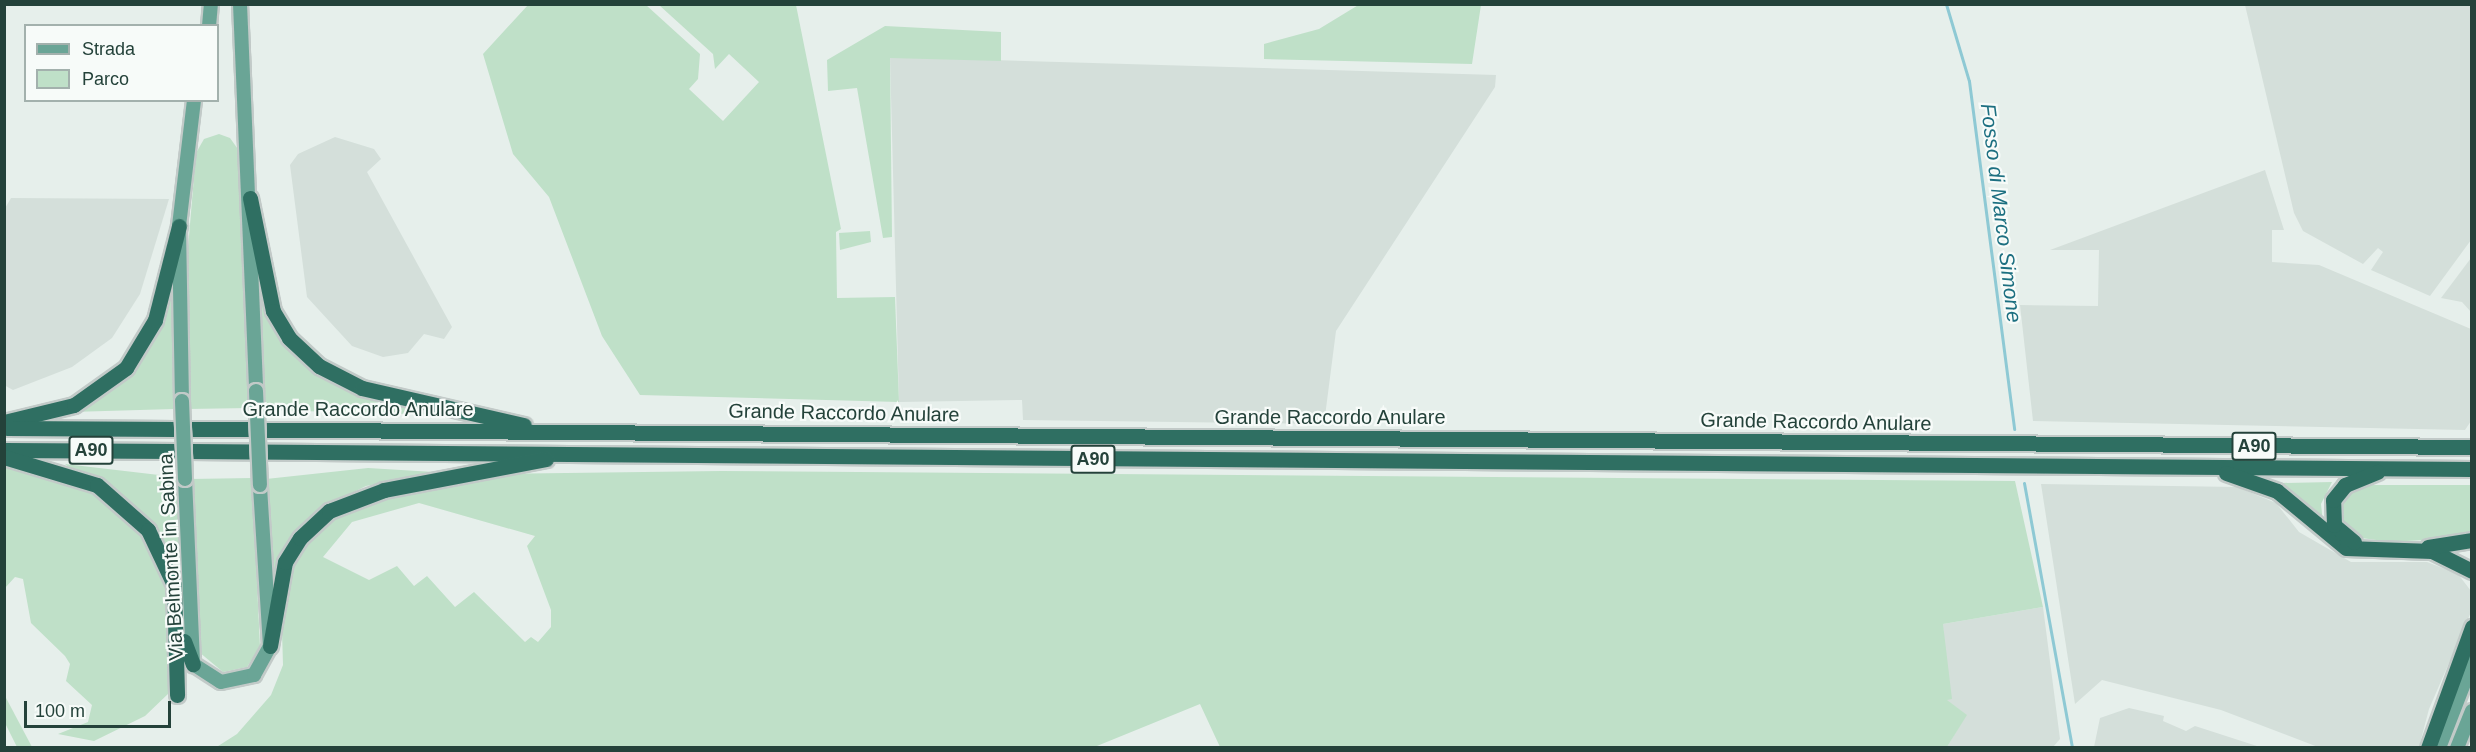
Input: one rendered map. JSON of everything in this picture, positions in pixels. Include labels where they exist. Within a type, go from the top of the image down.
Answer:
[{"type":"highway","points":[[250,198],[273,311],[290,338],[320,366],[362,388],[559,432]]},
{"type":"highway","points":[[4,422],[74,405],[126,368],[155,320],[179,226]]},
{"type":"highway","name":"Grande Raccordo Anulare","points":[[4,428],[2472,447]]},
{"type":"highway","points":[[2446,447],[2472,438]]},
{"type":"highway","name":"A90","points":[[4,450],[2472,469]]},
{"type":"highway","points":[[270,646],[285,562],[309,527],[336,506],[384,490],[564,454]]},
{"type":"highway","points":[[4,457],[84,480],[126,506],[164,556],[193,664]]},
{"type":"highway","points":[[2210,468],[2277,491],[2346,548],[2410,549],[2472,540]]},
{"type":"highway","points":[[2380,549],[2345,538],[2331,511],[2345,485],[2388,469]]},
{"type":"highway","points":[[2410,549],[2451,557],[2472,571]]},
{"type":"highway","points":[[177,609],[177,695]]},
{"type":"highway","points":[[2428,747],[2472,627]]},
{"type":"main road","points":[[209,24],[211,4]]},
{"type":"main road","name":"Via Belmonte in Sabina","points":[[194,102],[179,226],[182,401],[193,664],[214,680],[236,682],[258,673],[270,646],[260,486],[250,198],[240,4]]},
{"type":"main road","points":[[2439,747],[2472,663]]},
{"type":"main road","points":[[2457,747],[2472,711]]},
{"type":"shaded area","points":[[2245,5],[2471,5],[2471,240],[2430,296],[2371,270],[2383,252],[2378,248],[2363,264],[2303,231],[2294,213]]},
{"type":"shaded area","points":[[890,57],[1496,75],[1495,87],[1336,331],[1324,424],[1023,420],[1022,400],[899,402]]},
{"type":"shaded area","points":[[335,137],[374,149],[381,159],[367,172],[452,327],[444,339],[424,334],[408,353],[383,357],[352,346],[307,297],[290,165],[298,154]]},
{"type":"shaded area","points":[[2265,170],[2284,230],[2272,230],[2272,262],[2319,265],[2471,329],[2471,421],[2465,430],[2033,421],[2020,305],[2098,306],[2099,250],[2050,250]]},
{"type":"shaded area","points":[[11,198],[169,199],[140,294],[112,338],[72,367],[13,390],[4,385],[4,210]]},
{"type":"shaded area","points":[[2471,258],[2471,312],[2462,302],[2441,298]]},
{"type":"shaded area","points":[[2041,484],[2237,487],[2276,503],[2299,532],[2351,562],[2427,562],[2458,574],[2471,591],[2471,612],[2429,709],[2419,747],[2318,747],[2221,710],[2102,680],[2075,704]]},
{"type":"shaded area","points":[[2043,607],[2060,739],[2053,747],[1947,747],[1966,715],[1946,700],[1943,624]]},
{"type":"shaded area","points":[[2129,708],[2164,716],[2163,721],[2186,731],[2195,726],[2260,747],[2094,747],[2100,718]]},
{"type":"green space","points":[[1360,4],[1481,5],[1472,64],[1264,59],[1264,44],[1319,29]]},
{"type":"green space","points":[[528,5],[646,5],[700,54],[698,79],[689,89],[723,121],[759,82],[729,54],[715,69],[713,54],[659,5],[796,5],[841,229],[836,232],[837,298],[895,297],[899,402],[640,395],[602,336],[549,197],[513,154],[483,54]]},
{"type":"green space","points":[[885,26],[1001,32],[1001,61],[890,58],[892,237],[883,238],[857,88],[828,91],[827,60]]},
{"type":"green space","points":[[219,134],[230,138],[240,152],[249,408],[188,409],[187,260],[196,153],[204,139]]},
{"type":"green space","points":[[870,231],[871,242],[840,250],[839,233]]},
{"type":"green space","points":[[175,269],[174,409],[71,412],[120,379]]},
{"type":"green space","points":[[258,279],[269,314],[307,362],[447,415],[263,410]]},
{"type":"green space","points":[[65,464],[176,477],[183,582],[160,540]]},
{"type":"green space","points":[[5,466],[60,477],[121,510],[157,559],[169,593],[169,693],[145,716],[94,741],[58,734],[88,722],[92,705],[66,681],[70,664],[65,656],[31,623],[23,579],[15,577],[5,588]]},
{"type":"green space","points":[[368,468],[434,472],[366,486],[322,508],[294,534],[272,590],[266,479]]},
{"type":"green space","points":[[721,471],[2015,481],[2043,607],[1943,624],[1952,699],[1947,700],[1967,715],[1947,747],[1220,747],[1200,704],[1092,748],[215,748],[237,734],[271,695],[283,665],[281,598],[296,551],[323,520],[365,498],[494,474]],"holes":[[[419,503],[535,536],[527,546],[551,610],[551,627],[538,642],[531,637],[525,642],[474,592],[455,607],[427,576],[414,586],[397,566],[369,580],[323,557],[352,522]]]},
{"type":"green space","points":[[252,478],[260,647],[247,667],[223,672],[199,652],[190,479]]},
{"type":"green space","points":[[2332,482],[2321,504],[2323,523],[2281,483]]},
{"type":"green space","points":[[2357,485],[2471,485],[2471,537],[2391,542],[2354,537],[2340,524],[2340,499]]},
{"type":"green space","points":[[4,696],[32,747],[17,747],[5,723]]},
{"type":"waterway","name":"Fosso di Marco Simone","points":[[1946,4],[1969,81],[2014,429]]},
{"type":"waterway","name":"Fosso di Marco Simone","points":[[2024,483],[2072,748]]}]
